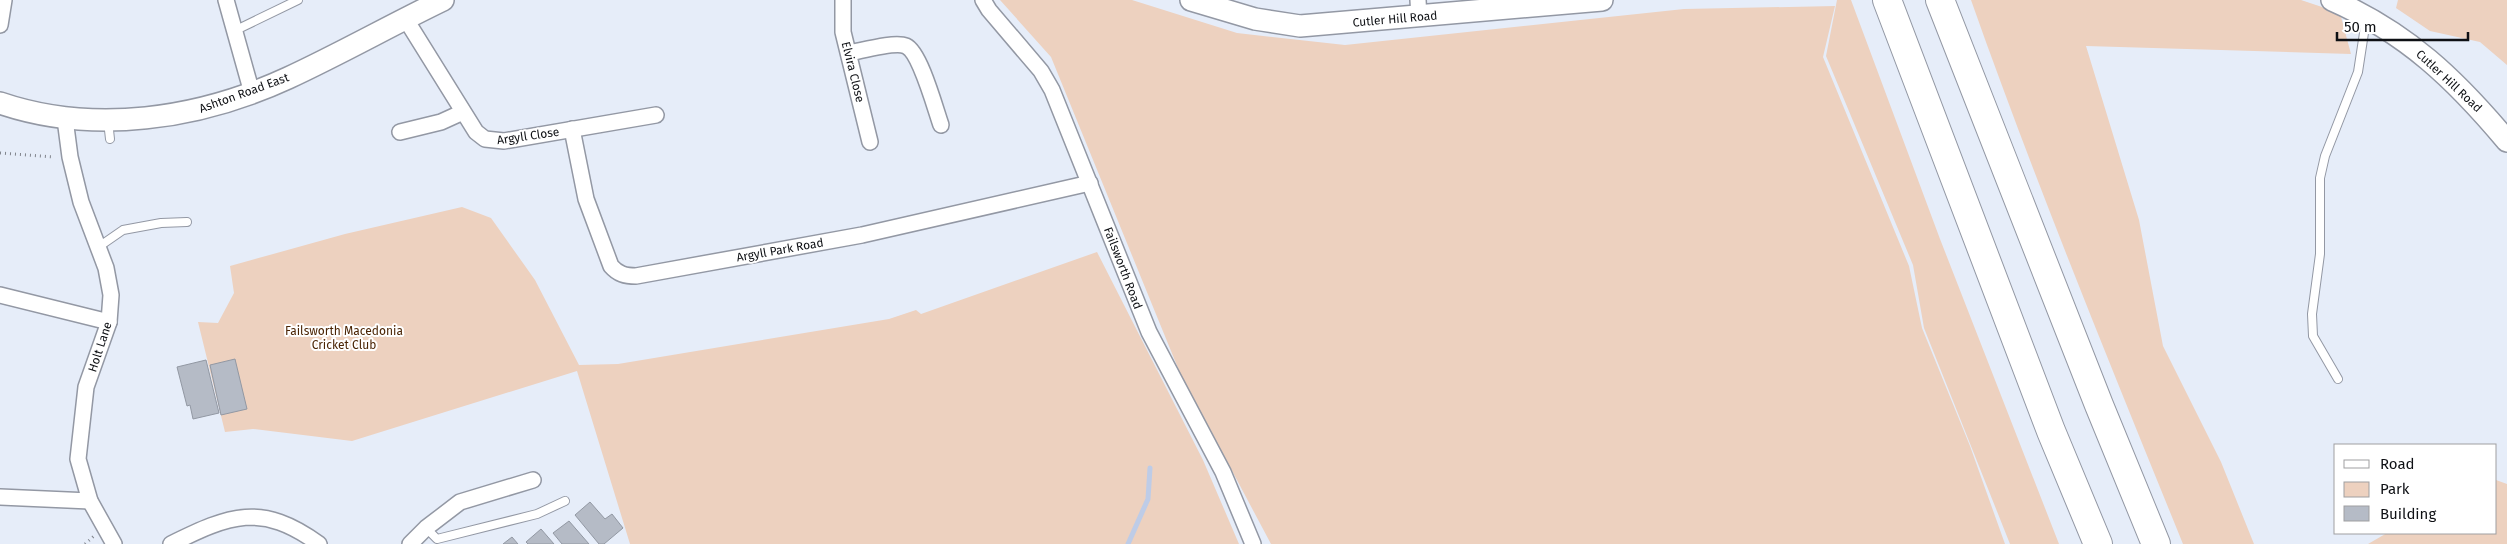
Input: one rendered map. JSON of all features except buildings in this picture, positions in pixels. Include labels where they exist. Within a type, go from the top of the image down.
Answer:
[{"type":"highway","points":[[1886,0],[2051,430],[2098,544]]},
{"type":"highway","points":[[1940,0],[2095,396],[2156,544]]},
{"type":"street","points":[[0,25],[4,0]]},
{"type":"street","points":[[226,0],[252,93]]},
{"type":"street","name":"Ashton Road East","points":[[0,103],[23,111],[109,129],[189,112],[252,93],[287,79],[443,0]]},
{"type":"street","name":"Elvira Close","points":[[844,0],[842,19],[848,53],[870,142]]},
{"type":"street","name":"Failsworth Road","points":[[984,0],[989,10],[1041,71],[1052,90],[1149,332],[1223,472],[1253,544]]},
{"type":"street","name":"Cutler Hill Road","points":[[1191,0],[1256,19],[1300,26],[1419,8],[1602,0]]},
{"type":"street","name":"Cutler Hill Road","points":[[2332,0],[2371,8],[2471,98],[2507,141]]},
{"type":"street","name":"Argyll Close","points":[[405,18],[476,132],[485,140],[493,142],[656,115]]},
{"type":"street","points":[[848,53],[905,46],[915,53],[942,125]]},
{"type":"street","points":[[400,132],[442,122],[463,112]]},
{"type":"street","name":"Holt Lane","points":[[65,119],[70,157],[81,202],[96,248],[106,268],[110,289],[109,322],[86,387],[80,445],[80,466],[90,501],[114,544]]},
{"type":"street","name":"Argyll Park Road","points":[[572,129],[586,200],[611,266],[616,272],[625,276],[636,276],[862,235],[1090,184]]},
{"type":"street","points":[[0,295],[109,322]]},
{"type":"street","points":[[410,544],[426,528],[460,502],[533,480]]},
{"type":"street","points":[[0,497],[90,501]]},
{"type":"street","points":[[171,544],[213,524],[250,517],[274,519],[298,529],[319,544]]},
{"type":"lane","points":[[234,30],[298,0]]},
{"type":"lane","points":[[2338,379],[2313,336],[2312,314],[2320,254],[2320,178],[2325,156],[2358,72],[2371,8]]},
{"type":"lane","points":[[96,248],[123,230],[161,223],[187,222]]},
{"type":"lane","points":[[426,528],[437,539],[537,514],[565,501]]},
{"type":"path","points":[[0,153],[70,157]]},
{"type":"green space","points":[[1000,0],[1132,0],[1237,33],[1345,45],[1684,9],[1835,6],[1823,57],[1909,266],[1922,328],[1970,446],[2005,544],[1271,544],[1180,373],[1051,57]]},
{"type":"green space","points":[[1837,0],[1851,0],[1940,239],[2059,544],[2010,544],[1924,328],[1913,265],[1826,56]]},
{"type":"green space","points":[[1971,0],[2301,0],[2340,13],[2351,54],[2086,46],[2139,220],[2163,346],[2221,462],[2254,544],[2183,544],[2047,206]]},
{"type":"green space","points":[[2398,0],[2507,0],[2507,65],[2480,42],[2430,31],[2396,8]]},
{"type":"green space","name":"Failsworth Macedonia Cricket Club","points":[[462,207],[491,218],[535,280],[579,365],[618,364],[889,319],[916,310],[921,314],[1097,252],[1203,460],[1239,544],[630,544],[577,371],[352,441],[253,429],[225,432],[198,322],[218,323],[234,293],[230,266],[345,234]]},
{"type":"green space","points":[[2497,480],[2507,484],[2507,544],[2368,544],[2385,534],[2497,534]]},
{"type":"waterway","points":[[1128,544],[1148,499],[1150,468]]}]
